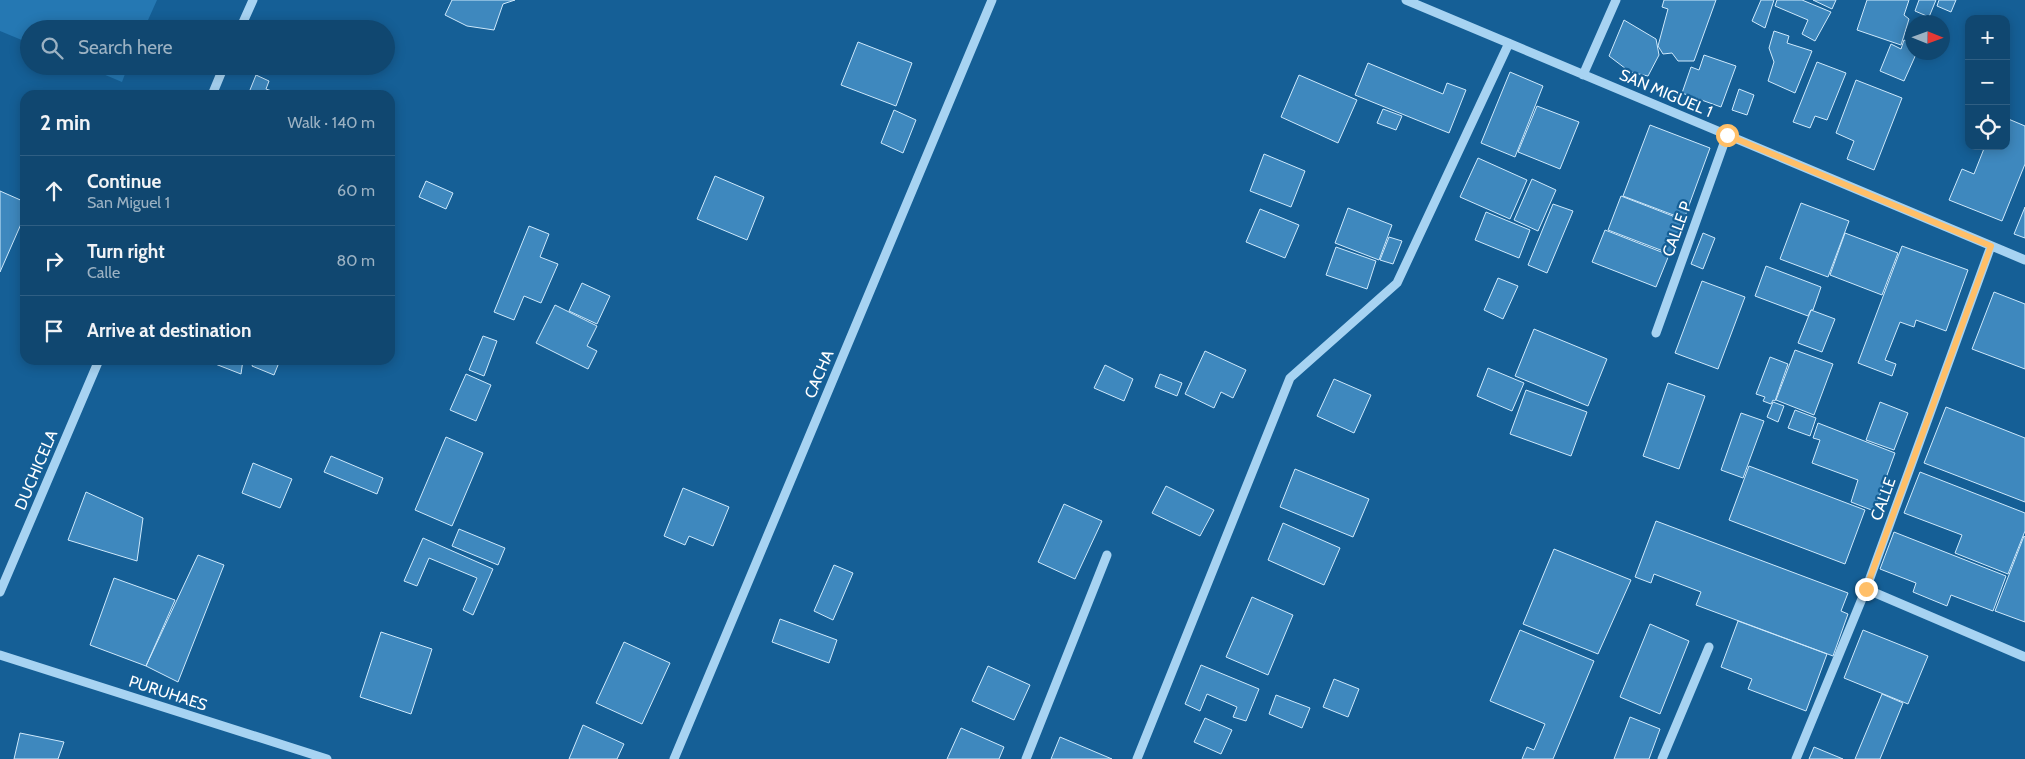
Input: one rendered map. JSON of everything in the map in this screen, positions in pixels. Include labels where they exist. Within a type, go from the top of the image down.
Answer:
[{"type":"street","points":[[244,20],[253,0]]},
{"type":"street","name":"CACHA","points":[[674,759],[992,0]]},
{"type":"street","name":"SAN MIGUEL 1","points":[[1406,0],[2025,260]]},
{"type":"street","points":[[1583,74],[1616,0]]},
{"type":"street","points":[[1138,759],[1290,378],[1397,283],[1509,43]]},
{"type":"street","points":[[214,90],[220,75]]},
{"type":"street","name":"CALLE P","points":[[1656,333],[1727,135]]},
{"type":"street","name":"CALLE","points":[[1796,759],[1866,589],[1991,246]]},
{"type":"street","name":"DUCHICELA","points":[[0,592],[97,365]]},
{"type":"street","points":[[1026,759],[1107,555]]},
{"type":"street","points":[[1866,589],[2025,657]]},
{"type":"street","points":[[1662,759],[1710,647]]},
{"type":"street","name":"PURUHAES","points":[[0,655],[327,759]]},
{"type":"shaded area","points":[[0,0],[157,0],[148,20],[20,20],[20,39],[0,31]]},
{"type":"shaded area","points":[[105,75],[125,75],[122,82]]},
{"type":"building","points":[[452,0],[515,0],[503,4],[494,30],[467,26],[445,15]]},
{"type":"building","points":[[1664,0],[1716,0],[1694,61],[1678,61],[1672,53],[1663,54],[1658,46],[1668,9],[1662,7]]},
{"type":"building","points":[[1761,0],[1774,0],[1765,28],[1752,21]]},
{"type":"building","points":[[1777,0],[1802,0],[1831,12],[1815,41],[1802,34],[1808,20],[1775,6]]},
{"type":"building","points":[[1813,0],[1836,0],[1832,9]]},
{"type":"building","points":[[1867,0],[1909,0],[1904,15],[1905,32],[1901,45],[1857,30]]},
{"type":"building","points":[[1919,0],[1936,0],[1930,15],[1915,11]]},
{"type":"building","points":[[1939,0],[1956,0],[1951,12],[1937,6]]},
{"type":"building","points":[[1624,20],[1656,39],[1659,55],[1648,76],[1630,72],[1609,56]]},
{"type":"building","points":[[1774,31],[1789,36],[1787,43],[1812,51],[1795,93],[1768,81],[1774,62],[1769,48]]},
{"type":"building","points":[[1904,40],[1905,60],[1913,60],[1904,81],[1880,71],[1891,44],[1901,49]]},
{"type":"building","points":[[858,42],[912,63],[896,106],[841,85]]},
{"type":"building","points":[[1704,55],[1736,66],[1721,107],[1682,93],[1691,67],[1699,70]]},
{"type":"building","points":[[1817,62],[1846,73],[1827,120],[1815,116],[1810,128],[1793,122]]},
{"type":"building","points":[[1368,63],[1443,94],[1447,83],[1466,90],[1449,133],[1355,95]]},
{"type":"building","points":[[1510,72],[1543,86],[1515,157],[1481,143]]},
{"type":"building","points":[[256,75],[269,81],[266,89],[269,90],[250,90]]},
{"type":"building","points":[[1299,75],[1357,100],[1338,143],[1281,117]]},
{"type":"building","points":[[1856,80],[1902,98],[1874,170],[1847,159],[1854,141],[1836,133]]},
{"type":"building","points":[[1739,89],[1754,95],[1747,115],[1732,110]]},
{"type":"building","points":[[1537,106],[1579,122],[1560,169],[1518,152]]},
{"type":"building","points":[[1383,109],[1402,116],[1396,130],[1377,123]]},
{"type":"building","points":[[894,110],[916,120],[903,153],[881,143]]},
{"type":"building","points":[[2010,120],[2025,126],[2025,164],[2002,221],[1949,200],[1962,169],[1974,174],[1983,150],[2010,150]]},
{"type":"building","points":[[1650,125],[1710,148],[1684,219],[1623,196]]},
{"type":"building","points":[[1264,154],[1305,171],[1291,207],[1250,191]]},
{"type":"building","points":[[1478,158],[1527,180],[1510,219],[1460,197]]},
{"type":"building","points":[[715,176],[764,197],[747,240],[697,219]]},
{"type":"building","points":[[1532,179],[1556,190],[1538,231],[1514,220]]},
{"type":"building","points":[[426,181],[453,193],[446,209],[419,197]]},
{"type":"building","points":[[0,191],[20,200],[20,226],[0,272]]},
{"type":"building","points":[[1621,196],[1683,220],[1671,254],[1608,230]]},
{"type":"building","points":[[1801,203],[1849,221],[1828,277],[1780,259]]},
{"type":"building","points":[[1553,204],[1573,211],[1547,273],[1528,265]]},
{"type":"building","points":[[2025,207],[2025,238],[2014,234]]},
{"type":"building","points":[[1348,208],[1392,225],[1379,260],[1335,243]]},
{"type":"building","points":[[1260,209],[1299,225],[1285,258],[1246,242]]},
{"type":"building","points":[[1486,212],[1530,230],[1519,258],[1475,240]]},
{"type":"building","points":[[529,226],[549,234],[540,257],[558,264],[541,303],[524,296],[514,320],[494,312]]},
{"type":"building","points":[[1605,230],[1669,255],[1656,287],[1592,262]]},
{"type":"building","points":[[1703,233],[1715,238],[1703,269],[1691,264]]},
{"type":"building","points":[[1845,233],[1898,253],[1882,295],[1830,275]]},
{"type":"building","points":[[1389,237],[1402,241],[1393,264],[1380,260]]},
{"type":"building","points":[[1902,246],[1968,270],[1946,331],[1916,320],[1914,327],[1900,322],[1885,360],[1896,364],[1892,376],[1858,363]]},
{"type":"building","points":[[1336,247],[1376,261],[1367,289],[1326,275]]},
{"type":"building","points":[[1766,266],[1821,287],[1813,310],[1811,310],[1808,316],[1755,296]]},
{"type":"building","points":[[1498,278],[1518,286],[1503,319],[1484,310]]},
{"type":"building","points":[[1702,281],[1745,297],[1718,369],[1675,353]]},
{"type":"building","points":[[582,283],[610,296],[597,324],[569,311]]},
{"type":"building","points":[[1994,292],[2025,304],[2025,369],[1972,349]]},
{"type":"building","points":[[555,305],[597,326],[587,346],[597,351],[588,369],[536,343]]},
{"type":"building","points":[[1811,310],[1835,319],[1822,352],[1798,343]]},
{"type":"building","points":[[1534,329],[1607,359],[1588,406],[1515,376]]},
{"type":"building","points":[[483,336],[497,341],[484,376],[469,370]]},
{"type":"building","points":[[1795,350],[1833,364],[1814,415],[1776,400]]},
{"type":"building","points":[[1205,351],[1246,370],[1233,398],[1221,392],[1214,408],[1185,394]]},
{"type":"building","points":[[1770,357],[1788,364],[1775,401],[1773,400],[1771,404],[1763,401],[1765,397],[1756,394]]},
{"type":"building","points":[[218,365],[242,365],[241,374]]},
{"type":"building","points":[[252,365],[278,365],[274,375]]},
{"type":"building","points":[[1105,365],[1133,379],[1124,401],[1094,388]]},
{"type":"building","points":[[1488,368],[1524,383],[1512,411],[1477,396]]},
{"type":"building","points":[[466,374],[491,385],[476,421],[450,410]]},
{"type":"building","points":[[1160,374],[1182,383],[1177,396],[1155,387]]},
{"type":"building","points":[[1334,379],[1371,395],[1354,433],[1317,416]]},
{"type":"building","points":[[1668,383],[1705,396],[1679,469],[1643,456]]},
{"type":"building","points":[[1526,390],[1587,412],[1571,456],[1510,434]]},
{"type":"building","points":[[1773,402],[1784,406],[1778,422],[1767,417]]},
{"type":"building","points":[[1880,402],[1908,413],[1894,450],[1866,440]]},
{"type":"building","points":[[1946,407],[2025,438],[2025,502],[1924,463]]},
{"type":"building","points":[[1795,410],[1816,418],[1810,436],[1788,428]]},
{"type":"building","points":[[1741,413],[1764,421],[1743,478],[1721,470]]},
{"type":"building","points":[[1818,423],[1895,453],[1874,511],[1851,502],[1858,480],[1812,463],[1820,440],[1813,438]]},
{"type":"building","points":[[446,437],[483,453],[452,526],[415,510]]},
{"type":"building","points":[[331,456],[383,478],[377,494],[324,472]]},
{"type":"building","points":[[253,463],[292,479],[280,508],[242,493]]},
{"type":"building","points":[[1749,466],[1865,510],[1845,564],[1729,520]]},
{"type":"building","points":[[1295,469],[1369,499],[1353,537],[1280,507]]},
{"type":"building","points":[[1920,472],[2025,513],[2025,531],[2008,574],[1955,553],[1962,535],[1904,513]]},
{"type":"building","points":[[1166,486],[1214,510],[1200,536],[1152,513]]},
{"type":"building","points":[[683,488],[729,507],[713,546],[689,536],[685,545],[664,536]]},
{"type":"building","points":[[86,492],[143,518],[137,561],[68,540]]},
{"type":"building","points":[[1064,504],[1102,521],[1075,579],[1038,562]]},
{"type":"building","points":[[1656,521],[1848,593],[1841,611],[1848,614],[1833,656],[1696,605],[1701,592],[1654,574],[1651,583],[1635,577]]},
{"type":"building","points":[[1283,523],[1340,548],[1324,585],[1268,560]]},
{"type":"building","points":[[459,529],[505,548],[498,565],[452,546]]},
{"type":"building","points":[[1894,532],[2006,576],[1993,611],[1951,595],[1947,606],[1913,592],[1916,583],[1880,569]]},
{"type":"building","points":[[2025,537],[2025,622],[1995,611]]},
{"type":"building","points":[[423,538],[493,569],[473,615],[463,610],[477,578],[429,558],[417,586],[404,581]]},
{"type":"building","points":[[1554,549],[1631,580],[1598,654],[1523,624]]},
{"type":"building","points":[[198,555],[224,565],[178,682],[146,666]]},
{"type":"building","points":[[834,565],[853,573],[833,620],[814,611]]},
{"type":"building","points":[[114,578],[175,600],[146,666],[90,645]]},
{"type":"building","points":[[1252,597],[1293,615],[1268,675],[1226,657]]},
{"type":"building","points":[[780,619],[837,640],[829,663],[772,642]]},
{"type":"building","points":[[1738,621],[1827,654],[1806,711],[1748,689],[1752,679],[1721,667]]},
{"type":"building","points":[[1650,624],[1689,641],[1660,714],[1620,697]]},
{"type":"building","points":[[1520,630],[1594,661],[1553,759],[1522,759],[1527,747],[1534,750],[1545,724],[1490,701]]},
{"type":"building","points":[[1863,630],[1928,656],[1908,704],[1844,678]]},
{"type":"building","points":[[381,632],[432,649],[411,714],[360,697]]},
{"type":"building","points":[[624,642],[670,663],[642,724],[596,703]]},
{"type":"building","points":[[1201,665],[1259,689],[1246,721],[1233,717],[1237,707],[1207,694],[1200,711],[1185,704]]},
{"type":"building","points":[[988,666],[1030,685],[1014,720],[972,701]]},
{"type":"building","points":[[1334,679],[1359,689],[1348,717],[1323,707]]},
{"type":"building","points":[[1882,694],[1903,703],[1880,759],[1855,759]]},
{"type":"building","points":[[1276,695],[1310,708],[1302,728],[1269,714]]},
{"type":"building","points":[[1630,717],[1660,729],[1649,759],[1614,759]]},
{"type":"building","points":[[1205,718],[1232,730],[1221,754],[1194,742]]},
{"type":"building","points":[[583,725],[624,744],[617,759],[569,759]]},
{"type":"building","points":[[961,728],[1004,747],[999,759],[947,759]]},
{"type":"building","points":[[20,733],[64,742],[58,759],[14,759]]},
{"type":"building","points":[[1060,737],[1112,759],[1051,759]]},
{"type":"building","points":[[1814,747],[1843,759],[1809,759]]},
{"type":"route","points":[[1727,135],[1991,246],[1866,589]]}]
